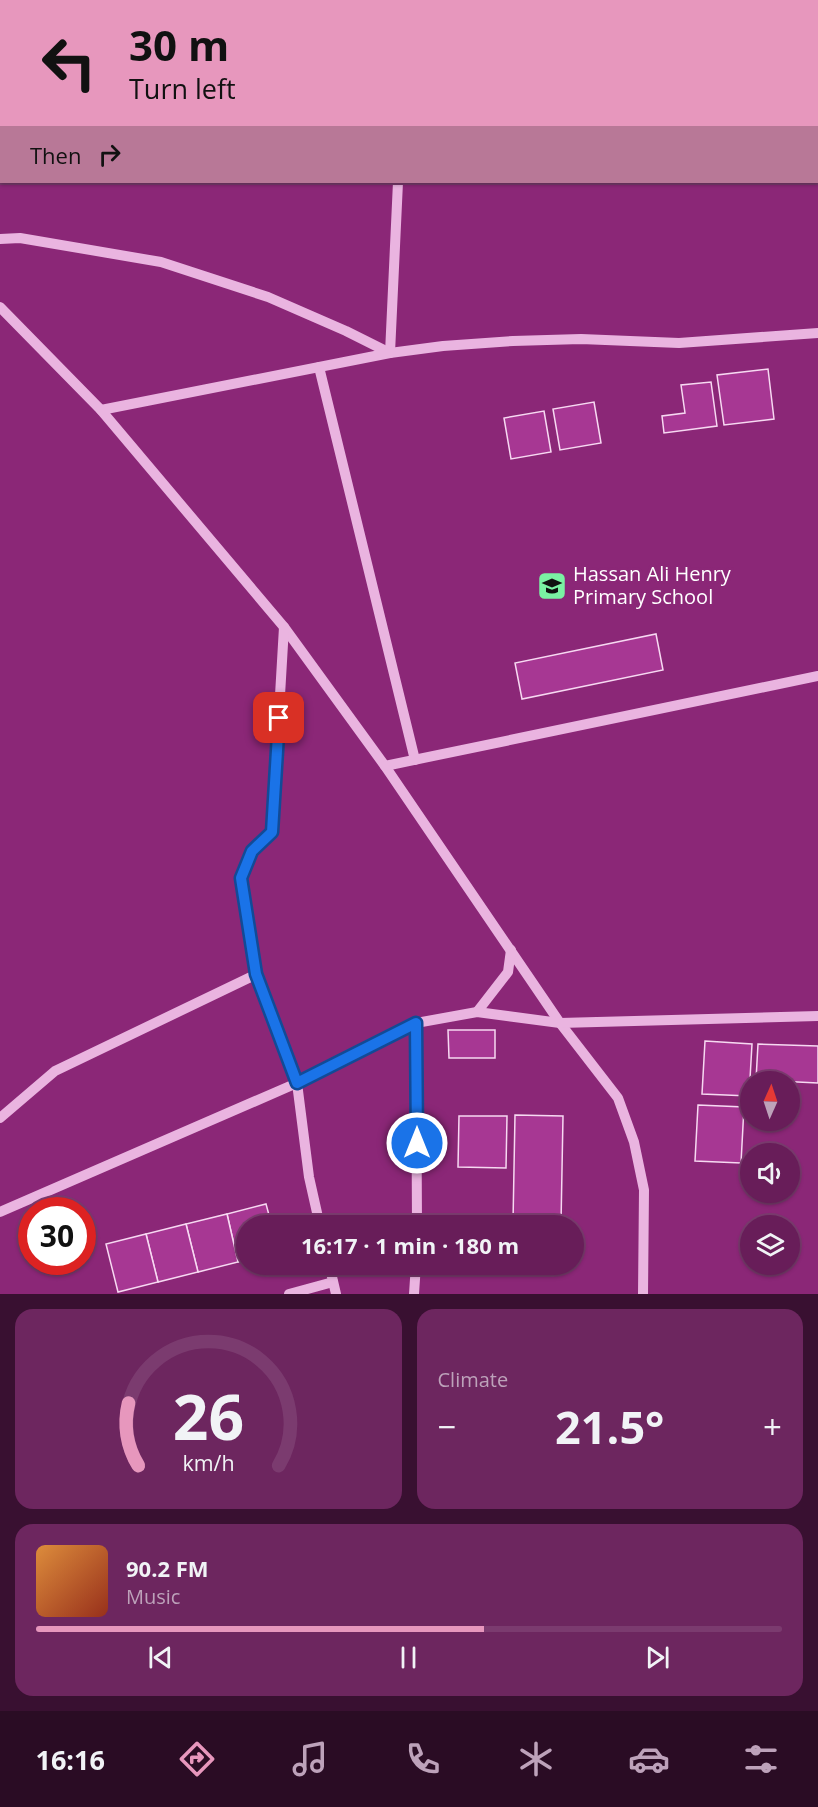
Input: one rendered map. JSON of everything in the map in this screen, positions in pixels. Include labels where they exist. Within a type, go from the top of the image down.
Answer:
[{"type":"street","points":[[390,353],[398,183]]},
{"type":"street","points":[[0,239],[20,238],[161,262],[268,297],[390,353]]},
{"type":"street","points":[[0,307],[101,410],[284,627],[385,766],[560,1023],[618,1098],[634,1142],[644,1190],[643,1294]]},
{"type":"street","points":[[101,410],[390,353],[443,346],[581,339],[679,343],[818,333]]},
{"type":"street","points":[[319,367],[415,760]]},
{"type":"street","points":[[284,627],[272,832],[252,851],[241,878],[256,974],[297,1083],[309,1177],[318,1215]]},
{"type":"street","points":[[385,766],[818,676]]},
{"type":"street","points":[[477,1012],[508,972],[511,950]]},
{"type":"street","points":[[0,1118],[55,1071],[256,974]]},
{"type":"street","points":[[0,1212],[297,1083],[416,1023],[477,1012],[560,1023],[818,1016]]},
{"type":"street","points":[[416,1023],[417,1215]]},
{"type":"street","points":[[332,1275],[336,1294]]},
{"type":"street","points":[[414,1294],[415,1275]]},
{"type":"street","points":[[289,1294],[333,1281]]},
{"type":"building","points":[[768,369],[774,419],[724,425],[717,375]]},
{"type":"building","points":[[711,382],[717,426],[664,433],[662,416],[685,413],[681,385]]},
{"type":"building","points":[[594,402],[601,443],[560,450],[553,409]]},
{"type":"building","points":[[544,411],[551,452],[511,459],[504,418]]},
{"type":"building","points":[[656,634],[663,670],[522,699],[515,663]]},
{"type":"building","points":[[448,1030],[495,1030],[495,1058],[449,1058]]},
{"type":"building","points":[[705,1041],[752,1044],[750,1071],[740,1071],[740,1096],[702,1094]]},
{"type":"building","points":[[758,1044],[818,1046],[818,1083],[800,1082],[800,1071],[756,1071]]},
{"type":"building","points":[[698,1105],[740,1107],[740,1131],[743,1131],[740,1163],[695,1161]]},
{"type":"building","points":[[515,1115],[563,1116],[561,1215],[513,1215]]},
{"type":"building","points":[[459,1116],[507,1116],[506,1168],[458,1167]]},
{"type":"building","points":[[266,1204],[269,1215],[236,1215],[236,1253],[227,1214]]},
{"type":"building","points":[[227,1214],[236,1262],[198,1272],[186,1224]]},
{"type":"building","points":[[186,1224],[198,1272],[158,1282],[146,1234]]},
{"type":"building","points":[[146,1234],[158,1282],[118,1292],[106,1244]]},
{"type":"place","name":"Hassan Ali Henry Primary School","points":[[552,586]]},
{"type":"route","points":[[279,718],[272,832],[252,851],[241,878],[256,974],[297,1083],[416,1023],[417,1143]]}]
